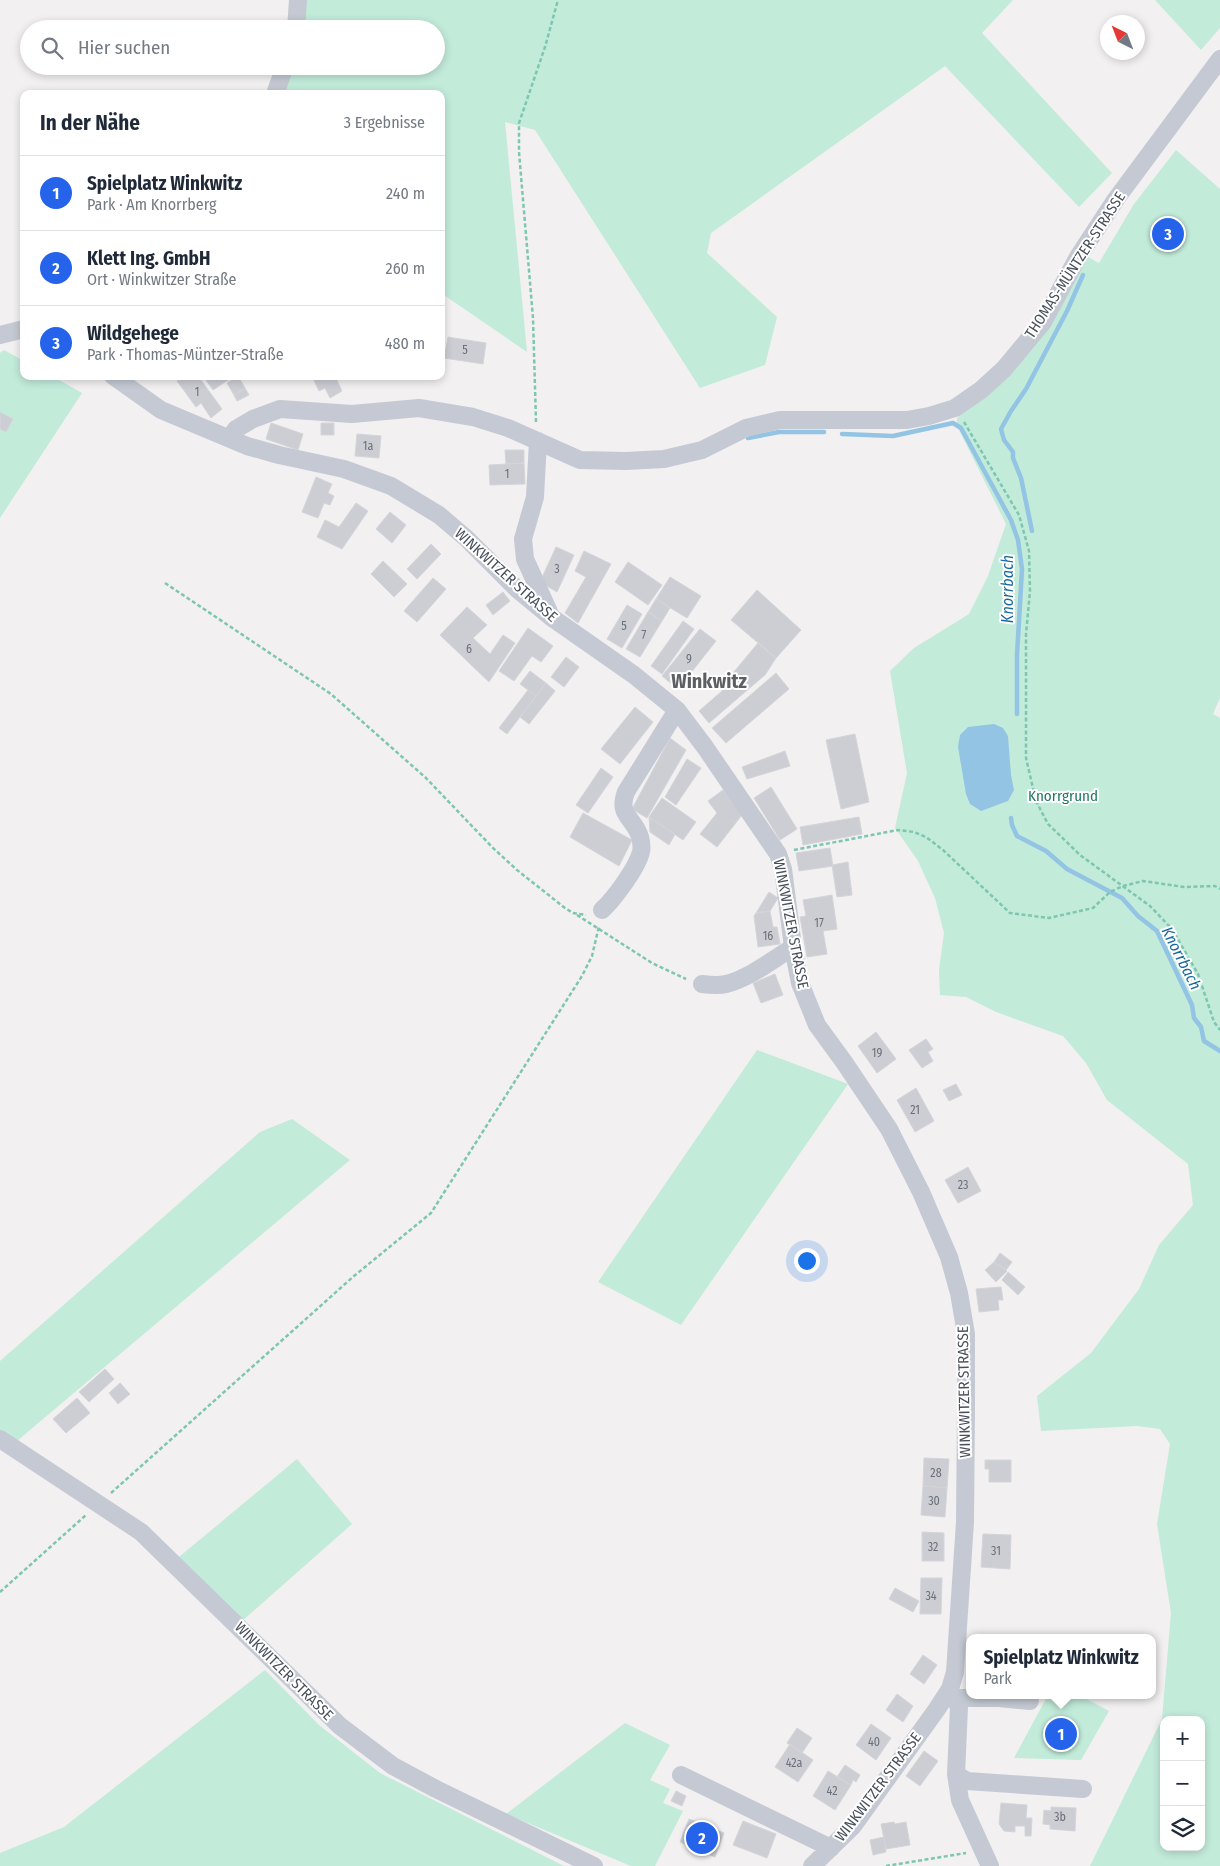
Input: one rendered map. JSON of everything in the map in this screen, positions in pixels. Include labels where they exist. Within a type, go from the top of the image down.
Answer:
[{"type":"street","points":[[297,20],[298,0]]},
{"type":"street","name":"THOMAS-MÜNTZER-STRASSE","points":[[230,438],[236,429],[253,419],[280,409],[352,414],[419,408],[473,417],[508,428],[580,460],[664,459],[702,450],[746,428],[780,420],[906,420],[929,416],[955,408],[981,390],[1004,369],[1043,322],[1078,257],[1116,199],[1220,59]]},
{"type":"street","points":[[276,90],[281,75]]},
{"type":"street","points":[[0,335],[20,330]]},
{"type":"street","name":"WINKWITZER STRASSE","points":[[119,380],[161,410],[230,438],[279,455],[344,469],[391,486],[439,515],[466,538],[517,589],[551,617],[634,675],[677,710],[706,747],[778,854],[783,869],[793,947],[800,982],[817,1025],[888,1129],[921,1192],[949,1257],[959,1293],[966,1334],[965,1522],[953,1693],[937,1709],[853,1826],[812,1866]]},
{"type":"street","points":[[538,441],[535,497],[523,539],[528,567],[551,617]]},
{"type":"street","points":[[602,910],[618,891],[642,851],[640,836],[622,809],[626,792],[677,710]]},
{"type":"street","points":[[702,984],[714,986],[726,984],[747,975],[793,947]]},
{"type":"street","name":"WINKWITZER STRASSE","points":[[0,1439],[100,1503],[141,1532],[340,1726],[393,1766],[594,1866]]},
{"type":"street","points":[[953,1693],[966,1694]]},
{"type":"street","points":[[953,1693],[959,1706],[956,1774],[960,1800],[989,1862]]},
{"type":"street","points":[[1009,1699],[1030,1701]]},
{"type":"street","points":[[956,1774],[967,1781],[1083,1789]]},
{"type":"street","points":[[681,1775],[831,1848]]},
{"type":"path","points":[[538,441],[535,417],[533,318],[519,152],[519,123],[545,47],[558,0]]},
{"type":"path","points":[[955,408],[1019,515],[1028,552],[1030,591],[1026,634],[1026,758],[1036,802],[1048,824],[1080,856],[1150,906],[1172,929],[1198,974],[1214,1022],[1220,1030]]},
{"type":"path","points":[[165,583],[331,694],[426,778],[492,847],[542,891],[652,963],[702,984]]},
{"type":"path","points":[[778,854],[789,850],[898,830],[914,832],[926,837],[943,850],[1010,914],[1050,918],[1093,908],[1110,892],[1123,886],[1143,881],[1184,887],[1215,886],[1220,889]]},
{"type":"path","points":[[0,1592],[354,1276],[431,1212],[582,976],[592,956],[602,910],[591,914],[573,913]]},
{"type":"path","points":[[886,1866],[969,1852],[989,1862]]},
{"type":"green space","points":[[305,0],[1013,0],[982,33],[1112,173],[1079,207],[945,66],[711,233],[707,253],[777,317],[765,365],[700,388],[535,130],[505,122],[527,352],[445,296],[445,90],[283,90],[288,75],[445,75],[445,20],[303,20]]},
{"type":"green space","points":[[1155,0],[1220,0],[1220,28],[1201,50]]},
{"type":"green space","name":"Knorrgrund","points":[[1176,150],[1220,189],[1220,698],[1213,714],[1220,718],[1220,1866],[1090,1866],[1160,1723],[1160,1851],[1205,1851],[1205,1716],[1162,1716],[1171,1613],[1157,1524],[1170,1444],[1160,1429],[1137,1426],[1041,1431],[1037,1396],[1091,1353],[1139,1289],[1159,1245],[1193,1205],[1188,1164],[1107,1100],[1086,1063],[1063,1036],[996,1012],[966,997],[940,995],[939,970],[944,933],[935,898],[918,861],[895,828],[907,773],[890,671],[914,648],[969,614],[988,576],[1006,524],[957,426],[957,418],[984,396],[1049,327],[1088,257],[1099,263],[1134,204]]},
{"type":"green space","points":[[4,350],[20,359],[20,380],[59,380],[82,393],[0,518],[0,353]]},
{"type":"green space","points":[[757,1050],[848,1084],[681,1325],[598,1282]]},
{"type":"green space","points":[[292,1119],[350,1160],[17,1441],[0,1430],[0,1361],[260,1132]]},
{"type":"green space","points":[[297,1459],[352,1524],[242,1621],[179,1557]]},
{"type":"green space","points":[[265,1670],[319,1725],[380,1773],[564,1866],[0,1866],[0,1853],[64,1827]]},
{"type":"green space","points":[[1046,1699],[1086,1699],[1109,1711],[1081,1760],[1014,1758]]},
{"type":"green space","points":[[625,1723],[670,1745],[650,1780],[670,1789],[663,1803],[683,1811],[655,1866],[631,1866],[506,1814]]},
{"type":"water","points":[[994,724],[1003,728],[1008,736],[1014,790],[1008,801],[981,811],[970,804],[966,794],[958,747],[960,735],[968,727]]},
{"type":"building","points":[[448,337],[486,343],[483,364],[445,358]]},
{"type":"building","points":[[201,380],[222,409],[211,418],[201,403],[196,407],[177,381]]},
{"type":"building","points":[[206,380],[228,380],[213,390]]},
{"type":"building","points":[[232,380],[240,380],[245,388],[234,395],[227,383]]},
{"type":"building","points":[[314,380],[337,380],[342,391],[330,398],[325,388],[319,391]]},
{"type":"building","points":[[245,388],[249,395],[237,401],[234,395]]},
{"type":"building","points":[[0,412],[13,419],[6,432],[0,429]]},
{"type":"building","points":[[271,423],[303,434],[298,450],[266,439]]},
{"type":"building","points":[[321,423],[334,423],[334,435],[321,435]]},
{"type":"building","points":[[357,434],[381,436],[379,458],[355,456]]},
{"type":"building","points":[[505,450],[524,450],[524,463],[506,464]]},
{"type":"building","points":[[524,463],[525,484],[490,485],[489,465]]},
{"type":"building","points":[[316,477],[332,484],[328,493],[334,496],[330,505],[324,503],[318,518],[302,512]]},
{"type":"building","points":[[356,503],[368,511],[342,549],[317,537],[325,520],[339,527]]},
{"type":"building","points":[[390,512],[406,525],[392,543],[376,529]]},
{"type":"building","points":[[431,544],[441,554],[417,579],[407,569]]},
{"type":"building","points":[[556,547],[574,555],[557,592],[540,582]]},
{"type":"building","points":[[584,551],[611,564],[578,623],[565,613],[586,577],[575,571]]},
{"type":"building","points":[[383,561],[407,584],[394,597],[371,574]]},
{"type":"building","points":[[628,562],[662,585],[648,605],[615,582]]},
{"type":"building","points":[[670,577],[701,596],[687,618],[656,599]]},
{"type":"building","points":[[433,578],[446,589],[417,622],[404,611]]},
{"type":"building","points":[[757,590],[801,630],[776,658],[731,620]]},
{"type":"building","points":[[503,592],[510,601],[493,615],[486,605]]},
{"type":"building","points":[[656,599],[670,608],[662,621],[648,612]]},
{"type":"building","points":[[627,605],[642,614],[622,648],[607,639]]},
{"type":"building","points":[[467,607],[487,625],[473,638],[490,654],[503,635],[515,643],[489,682],[440,635]]},
{"type":"building","points":[[648,612],[662,621],[640,657],[626,649]]},
{"type":"building","points":[[683,621],[694,629],[662,674],[651,666]]},
{"type":"building","points":[[528,628],[553,646],[541,662],[532,656],[514,681],[499,671]]},
{"type":"building","points":[[700,629],[716,641],[678,689],[662,676]]},
{"type":"building","points":[[758,643],[776,658],[765,675],[709,723],[699,711],[737,678],[733,673]]},
{"type":"building","points":[[566,657],[579,667],[564,687],[551,677]]},
{"type":"building","points":[[530,671],[546,683],[536,696],[520,684]]},
{"type":"building","points":[[776,673],[789,689],[726,743],[712,728]]},
{"type":"building","points":[[546,683],[555,691],[529,724],[520,717]]},
{"type":"building","points":[[528,690],[536,696],[507,734],[499,728]]},
{"type":"building","points":[[635,707],[653,722],[620,764],[601,749]]},
{"type":"building","points":[[855,734],[869,802],[841,809],[826,740]]},
{"type":"building","points":[[670,738],[686,750],[647,818],[632,809]]},
{"type":"building","points":[[785,751],[790,766],[747,779],[742,767]]},
{"type":"building","points":[[687,759],[701,768],[676,805],[665,797]]},
{"type":"building","points":[[601,768],[613,777],[588,813],[576,805]]},
{"type":"building","points":[[771,787],[797,829],[780,840],[754,798]]},
{"type":"building","points":[[723,790],[742,815],[717,847],[700,834],[717,813],[708,801]]},
{"type":"building","points":[[662,798],[696,822],[683,840],[649,817]]},
{"type":"building","points":[[583,813],[632,840],[619,866],[570,837]]},
{"type":"building","points":[[649,817],[675,834],[669,845],[650,832]]},
{"type":"building","points":[[859,817],[862,834],[803,845],[800,827]]},
{"type":"building","points":[[830,848],[833,866],[799,871],[796,853]]},
{"type":"building","points":[[848,862],[852,895],[837,897],[832,865]]},
{"type":"building","points":[[769,892],[778,898],[770,911],[756,913]]},
{"type":"building","points":[[832,895],[837,929],[823,931],[827,954],[807,957],[800,917],[806,916],[803,900]]},
{"type":"building","points":[[770,911],[773,927],[777,927],[780,944],[758,947],[754,916],[756,913]]},
{"type":"building","points":[[775,974],[783,995],[761,1003],[753,983]]},
{"type":"building","points":[[876,1032],[896,1059],[877,1073],[858,1046]]},
{"type":"building","points":[[926,1039],[933,1049],[928,1052],[933,1061],[922,1068],[909,1050]]},
{"type":"building","points":[[956,1084],[962,1095],[949,1101],[943,1090]]},
{"type":"building","points":[[916,1088],[934,1121],[915,1132],[897,1100]]},
{"type":"building","points":[[968,1167],[981,1191],[958,1203],[945,1180]]},
{"type":"building","points":[[1000,1253],[1012,1262],[1006,1270],[994,1262]]},
{"type":"building","points":[[994,1262],[1007,1271],[996,1282],[985,1270]]},
{"type":"building","points":[[1008,1272],[1025,1287],[1018,1295],[1002,1280]]},
{"type":"building","points":[[1001,1287],[1003,1300],[998,1300],[999,1310],[979,1312],[976,1289]]},
{"type":"building","points":[[105,1369],[114,1379],[89,1402],[79,1392]]},
{"type":"building","points":[[120,1383],[130,1394],[118,1404],[109,1393]]},
{"type":"building","points":[[77,1398],[90,1413],[66,1433],[53,1419]]},
{"type":"building","points":[[924,1458],[949,1459],[947,1488],[923,1486]]},
{"type":"building","points":[[985,1460],[1011,1460],[1011,1482],[989,1482],[989,1469],[985,1469]]},
{"type":"building","points":[[923,1486],[947,1488],[945,1517],[921,1515]]},
{"type":"building","points":[[922,1532],[944,1533],[944,1561],[922,1561]]},
{"type":"building","points":[[983,1534],[1011,1535],[1010,1569],[981,1567]]},
{"type":"building","points":[[921,1578],[942,1578],[941,1614],[920,1614]]},
{"type":"building","points":[[895,1588],[919,1601],[913,1612],[889,1599]]},
{"type":"building","points":[[923,1655],[937,1665],[924,1684],[910,1674]]},
{"type":"building","points":[[897,1694],[913,1706],[903,1722],[886,1710]]},
{"type":"building","points":[[871,1724],[891,1738],[876,1760],[856,1745]]},
{"type":"building","points":[[797,1728],[812,1738],[802,1753],[787,1743]]},
{"type":"building","points":[[790,1744],[813,1760],[798,1782],[775,1767]]},
{"type":"building","points":[[924,1751],[938,1761],[920,1786],[906,1776]]},
{"type":"building","points":[[845,1765],[860,1775],[856,1782],[853,1780],[851,1785],[837,1777]]},
{"type":"building","points":[[828,1771],[851,1785],[835,1810],[813,1796]]},
{"type":"building","points":[[676,1791],[686,1796],[682,1806],[671,1801]]},
{"type":"building","points":[[1001,1803],[1027,1805],[1026,1818],[1032,1818],[1031,1836],[1025,1836],[1025,1826],[1015,1826],[1015,1832],[1004,1831],[999,1824]]},
{"type":"building","points":[[1051,1807],[1076,1808],[1075,1831],[1050,1829],[1050,1825],[1043,1824],[1044,1810],[1051,1811]]},
{"type":"building","points":[[689,1819],[724,1833],[715,1857],[680,1842]]},
{"type":"building","points":[[743,1821],[776,1834],[767,1858],[733,1845]]},
{"type":"building","points":[[894,1822],[895,1824],[906,1822],[910,1845],[886,1849],[881,1824]]},
{"type":"building","points":[[884,1837],[886,1852],[873,1855],[870,1840]]},
{"type":"waterway","points":[[1032,531],[1021,478],[1013,458],[1013,452],[1004,440],[1001,429],[1026,389],[1067,311],[1083,275]]},
{"type":"waterway","name":"Knorrbach","points":[[842,434],[893,436],[953,423],[961,428],[1011,520],[1018,540],[1022,569],[1017,655],[1017,714]]},
{"type":"waterway","points":[[748,438],[779,432],[824,432]]},
{"type":"waterway","name":"Knorrbach","points":[[1011,818],[1017,836],[1046,851],[1067,869],[1122,898],[1138,916],[1157,931],[1192,1005],[1194,1018],[1201,1027],[1204,1041],[1220,1051]]},
{"type":"place","name":"Wildgehege","points":[[1168,234]]},
{"type":"place","name":"Spielplatz Winkwitz","points":[[1061,1734]]},
{"type":"place","name":"Klett Ing. GmbH","points":[[702,1838]]},
{"type":"district","name":"Winkwitz","points":[[709,681]]}]
